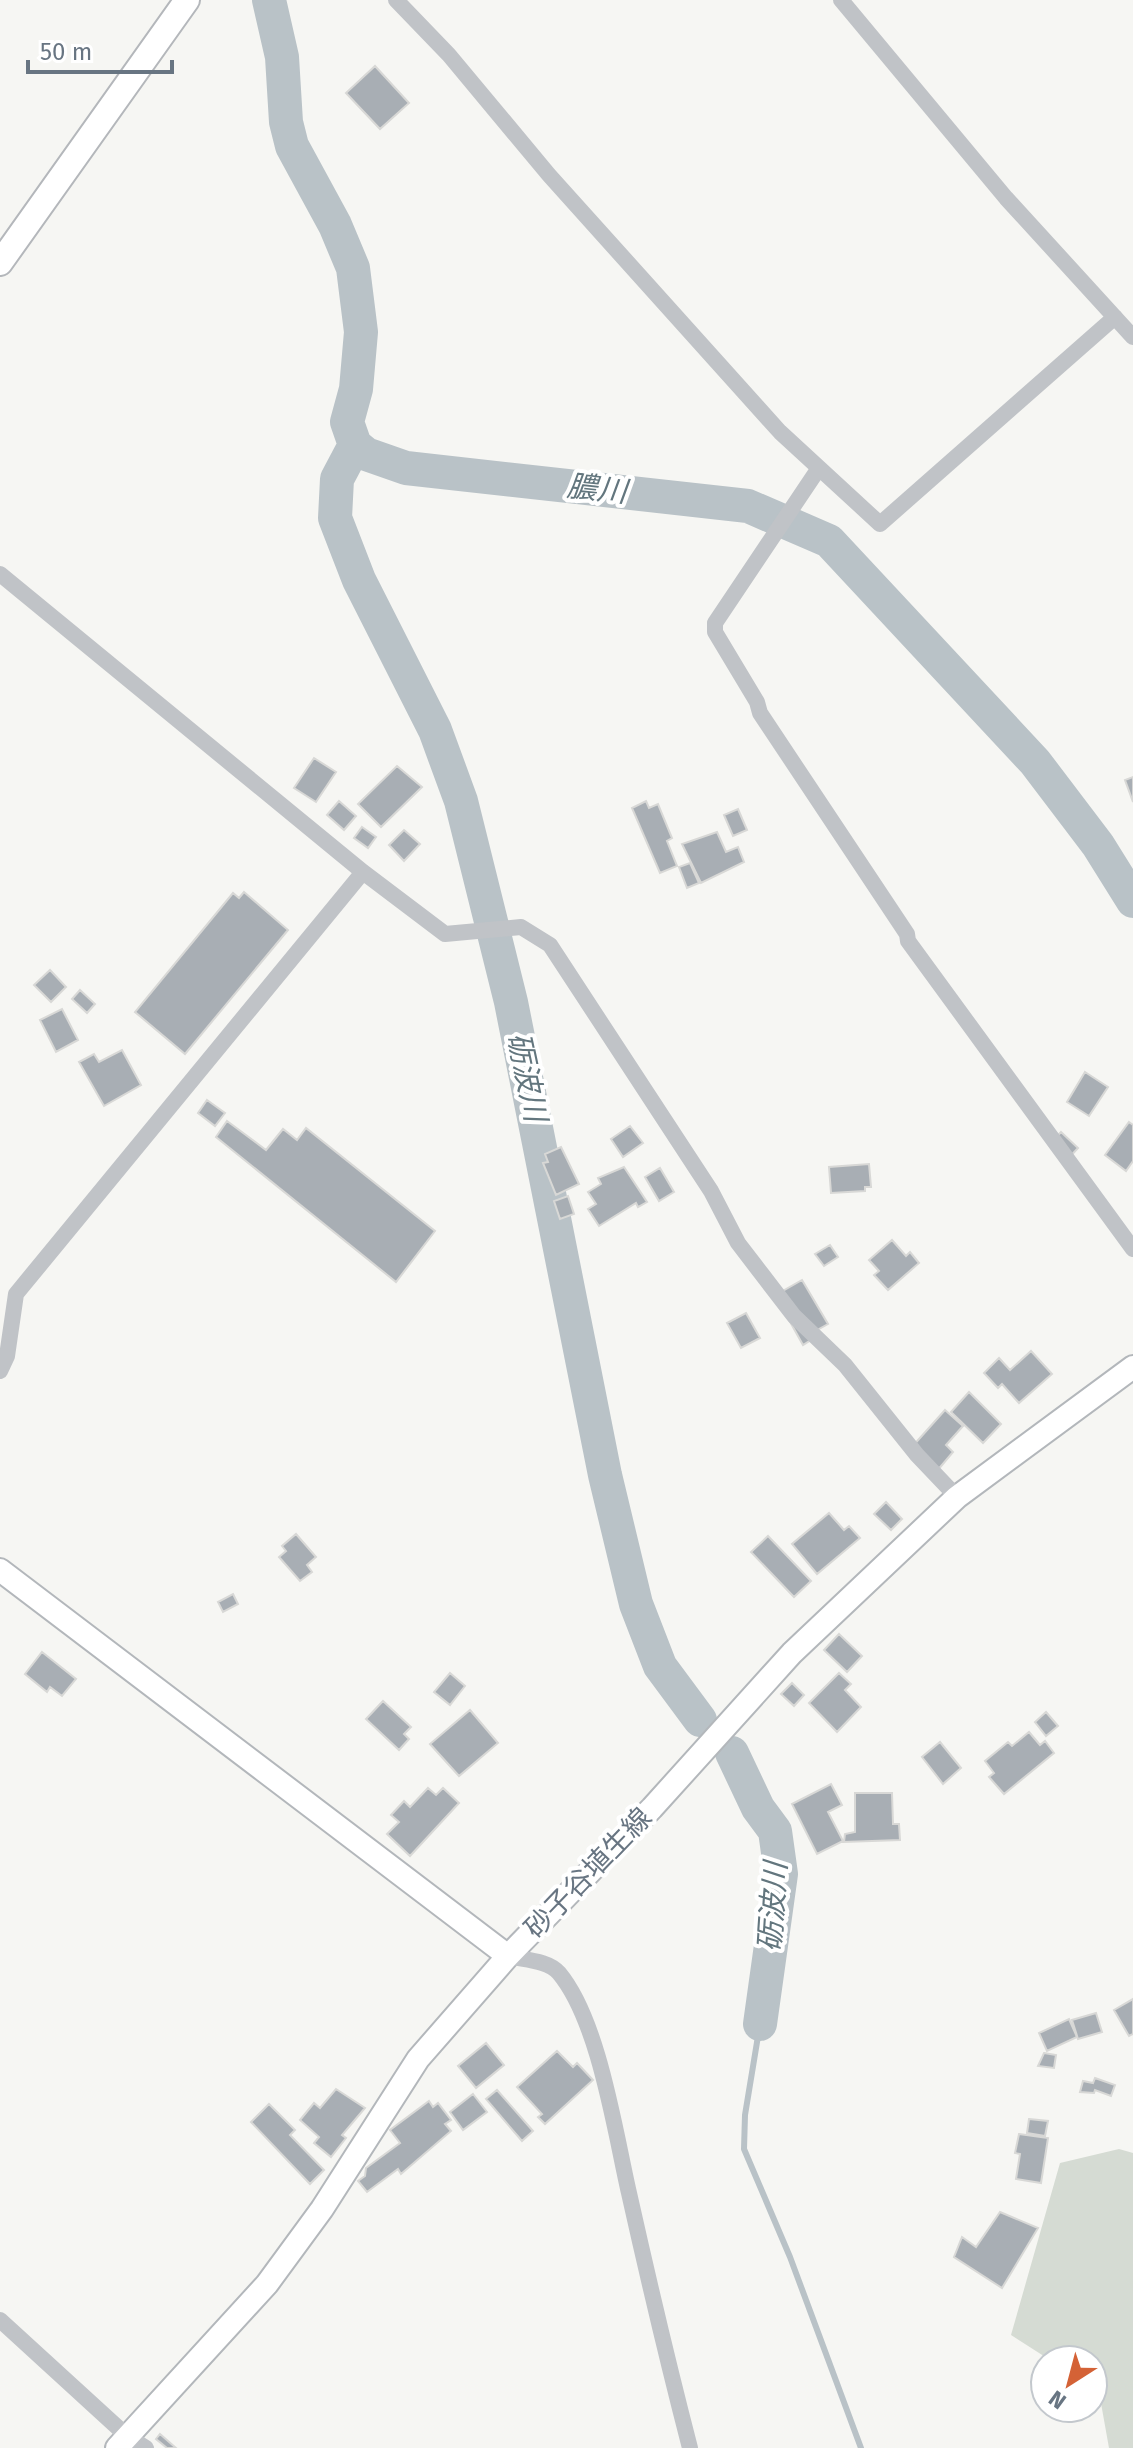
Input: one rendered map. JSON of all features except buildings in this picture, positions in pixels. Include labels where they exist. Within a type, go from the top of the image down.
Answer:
[{"type":"main road","points":[[0,263],[187,0]]},
{"type":"main road","name":"砂子谷埴生線","points":[[130,2444],[267,2284],[322,2209],[418,2059],[508,1956],[652,1808],[792,1653],[957,1497],[1133,1367]]},
{"type":"main road","points":[[0,1570],[508,1956]]},
{"type":"street","points":[[396,0],[449,55],[549,175],[816,471],[880,524],[1115,317]]},
{"type":"street","points":[[841,0],[1006,198],[1133,337]]},
{"type":"street","points":[[816,471],[754,559],[715,623],[715,632],[760,713],[907,934],[908,941],[1133,1249]]},
{"type":"street","points":[[0,574],[363,872],[445,934],[521,927],[550,945],[711,1191],[738,1243],[794,1316],[845,1365],[917,1455],[957,1497]]},
{"type":"street","points":[[0,1371],[7,1356],[16,1294],[363,872]]},
{"type":"street","points":[[508,1956],[551,1965],[560,1974],[582,2017],[612,2105],[674,2390],[690,2448]]},
{"type":"street","points":[[0,2320],[130,2444]]},
{"type":"shaded area","points":[[1119,2149],[1133,2153],[1133,2448],[1109,2448],[1105,2424],[1109,2424],[1109,2344],[1029,2344],[1029,2347],[1011,2335],[1060,2163]]},
{"type":"waterway","name":"膿川","points":[[269,0],[282,57],[286,122],[292,146],[335,225],[353,268],[361,332],[356,389],[347,422],[355,445],[366,454],[406,468],[748,506],[829,541],[1035,762],[1098,845],[1133,901]]},
{"type":"waterway","name":"砺波川","points":[[355,445],[337,479],[335,518],[359,580],[435,730],[461,801],[511,1002],[605,1475],[636,1604],[660,1666],[700,1720]]},
{"type":"waterway","name":"砺波川","points":[[732,1753],[758,1808],[775,1831],[781,1874],[760,2024]]},
{"type":"waterway","points":[[760,2024],[745,2115],[744,2149],[790,2257],[861,2448]]}]
